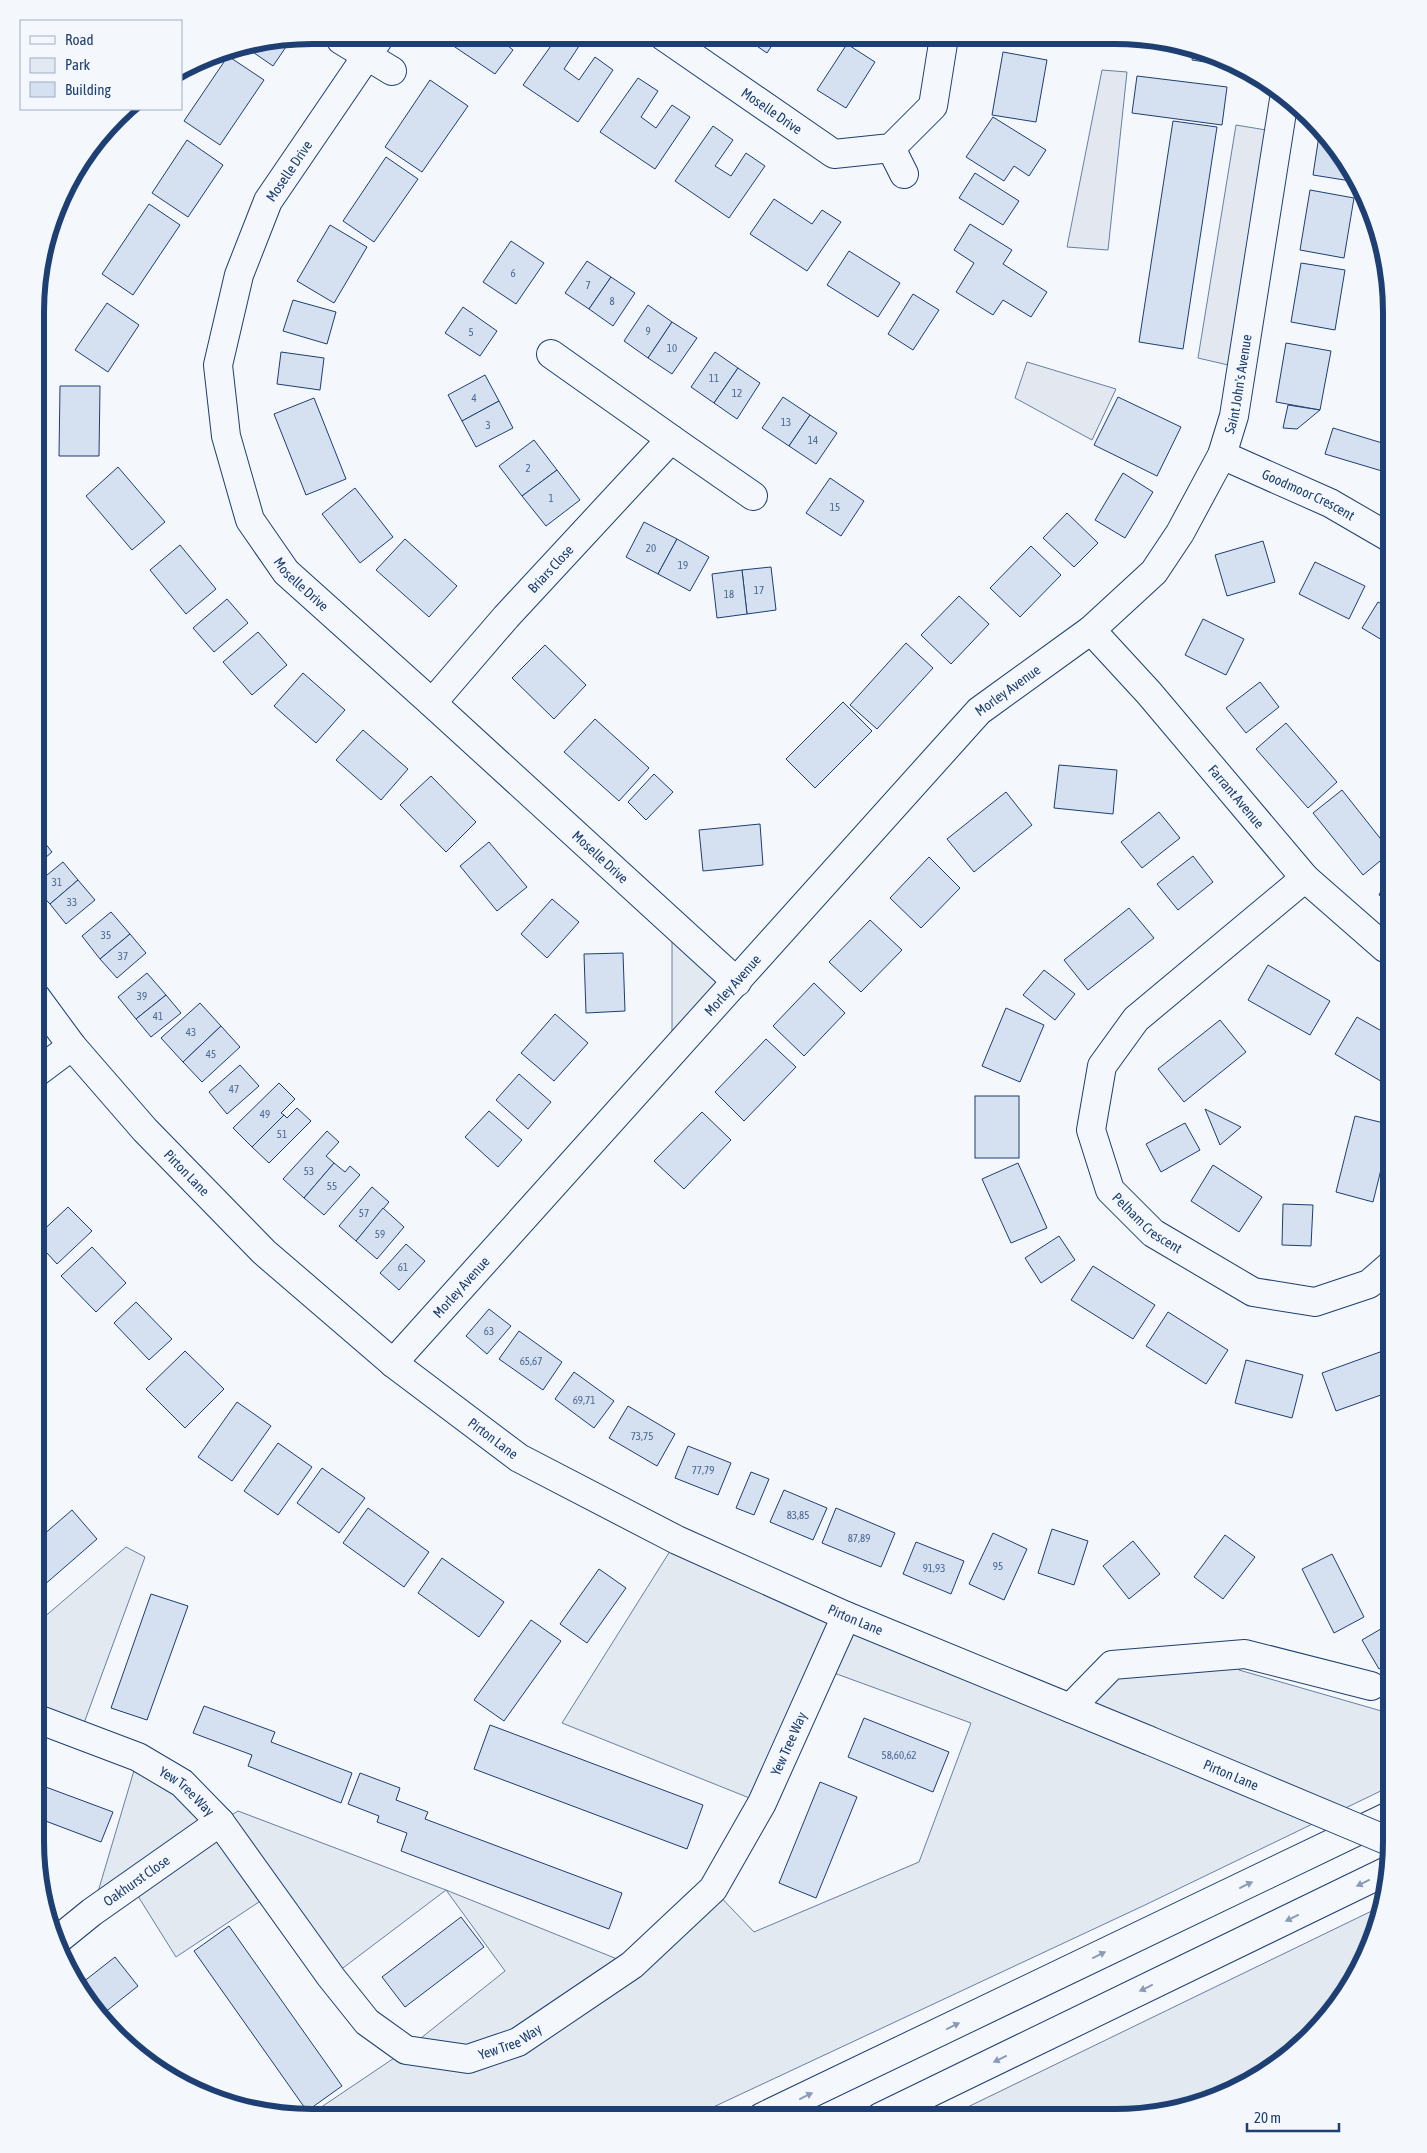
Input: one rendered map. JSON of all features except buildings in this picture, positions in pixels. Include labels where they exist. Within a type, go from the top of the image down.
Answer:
[{"type":"main road","name":"Moselle Drive","points":[[675,44],[834,154],[891,148]]},
{"type":"main road","points":[[904,174],[891,148],[933,106],[943,44]]},
{"type":"main road","name":"Moselle Drive","points":[[374,45],[268,201],[239,275],[218,365],[226,436],[250,520],[286,572],[737,982]]},
{"type":"main road","points":[[374,45],[392,70]]},
{"type":"main road","name":"Saint John's Avenue","points":[[1091,630],[1154,572],[1180,533],[1222,455],[1234,416],[1283,103]]},
{"type":"main road","points":[[551,354],[753,496]]},
{"type":"main road","name":"Briars Close","points":[[432,703],[506,617],[672,439]]},
{"type":"main road","name":"Goodmoor Crescent","points":[[1222,455],[1330,503],[1383,534]]},
{"type":"main road","name":"Farrant Avenue","points":[[1091,630],[1149,693],[1305,878],[1383,946]]},
{"type":"main road","name":"Morley Avenue","points":[[392,1363],[979,711],[1091,630]]},
{"type":"main road","name":"Pelham Crescent","points":[[1305,878],[1136,1019],[1102,1066],[1091,1130],[1110,1190],[1153,1233],[1253,1292],[1315,1302],[1369,1284],[1383,1272]]},
{"type":"main road","name":"Pirton Lane","points":[[44,1008],[72,1046],[145,1130],[264,1252],[392,1363],[519,1458],[676,1540],[846,1616],[1383,1839]]},
{"type":"main road","points":[[44,1067],[72,1046]]},
{"type":"main road","name":"Yew Tree Way","points":[[44,1721],[138,1757],[182,1783],[220,1822],[331,1976],[367,2022],[406,2050],[468,2059],[518,2042],[632,1965],[713,1889],[762,1803],[846,1616]]},
{"type":"main road","points":[[1070,1708],[1112,1665],[1245,1654],[1371,1686]]},
{"type":"main road","points":[[779,2109],[1383,1819]]},
{"type":"main road","name":"Oakhurst Close","points":[[61,1937],[92,1912],[220,1822]]},
{"type":"main road","points":[[896,2109],[1381,1874]]},
{"type":"green space","points":[[672,922],[737,982],[672,1054]]},
{"type":"green space","points":[[677,1540],[1070,1708],[1112,1665],[1245,1654],[1239,1670],[1383,1711],[1383,1790],[1145,1905],[709,2109],[318,2109],[406,2050],[505,1971],[446,1890],[632,1965],[713,1889],[754,1932],[919,1862],[971,1723],[823,1669],[762,1803],[562,1723]]},
{"type":"green space","points":[[126,1547],[145,1557],[80,1734],[44,1721],[44,1617]]},
{"type":"green space","points":[[138,1757],[220,1822],[238,1811],[446,1890],[331,1977],[271,1894],[176,1957],[131,1885],[92,1912]]},
{"type":"green space","points":[[1374,1910],[1356,1960],[1338,1990],[1317,2018],[1278,2054],[1234,2082],[1185,2100],[1133,2109],[964,2109]]},
{"type":"shaded area","points":[[1102,70],[1127,72],[1108,250],[1067,247]]},
{"type":"shaded area","points":[[1236,125],[1278,132],[1241,368],[1198,358]]},
{"type":"shaded area","points":[[1027,362],[1116,389],[1092,440],[1015,398]]}]
